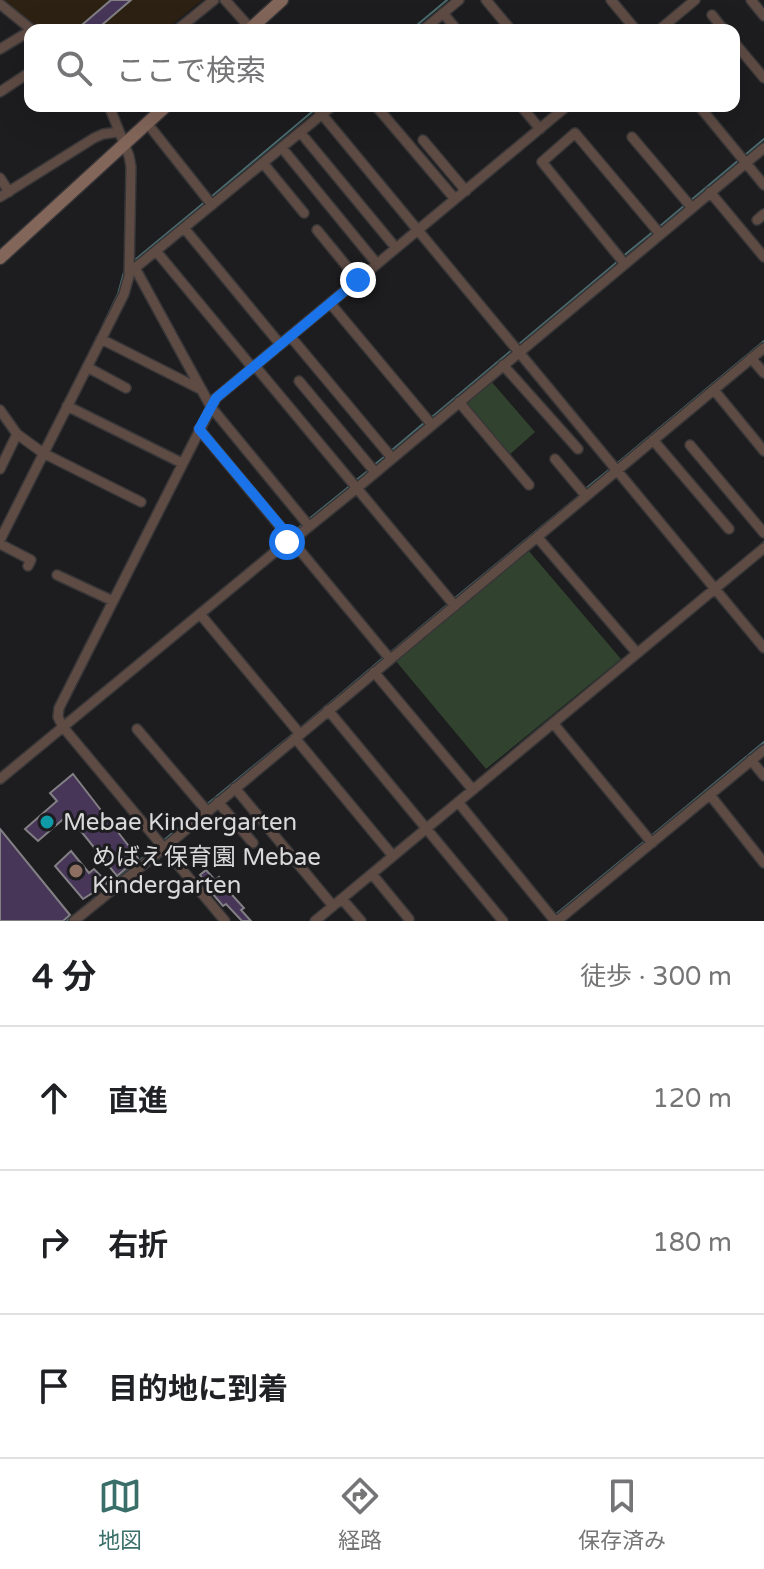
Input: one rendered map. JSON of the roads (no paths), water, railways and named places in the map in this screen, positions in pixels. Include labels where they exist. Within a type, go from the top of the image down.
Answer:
[{"type":"main road","points":[[256,24],[282,0]]},
{"type":"main road","points":[[0,258],[121,138],[159,112]]},
{"type":"street","points":[[184,24],[214,0]]},
{"type":"street","points":[[225,0],[246,24]]},
{"type":"street","points":[[430,24],[459,0]]},
{"type":"street","points":[[486,0],[506,24]]},
{"type":"street","points":[[611,0],[631,24]]},
{"type":"street","points":[[673,0],[682,11]]},
{"type":"street","points":[[666,24],[695,0]]},
{"type":"street","points":[[751,0],[764,16]]},
{"type":"street","points":[[0,4],[24,24]]},
{"type":"street","points":[[443,13],[452,24]]},
{"type":"street","points":[[712,15],[719,24]]},
{"type":"street","points":[[0,49],[24,34]]},
{"type":"street","points":[[740,49],[764,78]]},
{"type":"street","points":[[0,92],[24,76]]},
{"type":"street","points":[[111,112],[129,156],[132,181],[128,258],[211,407],[307,524]]},
{"type":"street","points":[[31,560],[0,542],[41,452],[124,294],[133,268],[184,228],[209,201],[282,148],[316,112]]},
{"type":"street","points":[[320,112],[764,648]]},
{"type":"street","points":[[381,112],[455,199]]},
{"type":"street","points":[[526,112],[540,129]]},
{"type":"street","points":[[225,921],[62,725],[58,717],[59,708],[216,398],[560,112]]},
{"type":"street","points":[[704,112],[764,185]]},
{"type":"street","points":[[147,123],[209,201]]},
{"type":"street","points":[[300,132],[396,248]]},
{"type":"street","points":[[622,260],[542,162],[575,133],[657,231]]},
{"type":"street","points":[[0,178],[4,194],[94,138],[103,134],[121,138]]},
{"type":"street","points":[[632,137],[689,205]]},
{"type":"street","points":[[423,140],[466,191]]},
{"type":"street","points":[[282,148],[377,264]]},
{"type":"street","points":[[0,779],[429,422],[459,402],[503,365],[516,349],[657,231],[710,192],[743,160],[764,148]]},
{"type":"street","points":[[263,163],[304,213]]},
{"type":"street","points":[[710,192],[764,257]]},
{"type":"street","points":[[184,228],[280,344]]},
{"type":"street","points":[[317,230],[358,280]]},
{"type":"street","points":[[156,251],[452,603]]},
{"type":"street","points":[[330,303],[429,422]]},
{"type":"street","points":[[290,336],[389,455]]},
{"type":"street","points":[[101,339],[202,390]]},
{"type":"street","points":[[74,921],[161,845],[218,802],[297,733],[374,672],[388,656],[452,603],[538,538],[614,467],[653,440],[764,348]]},
{"type":"street","points":[[751,358],[764,373]]},
{"type":"street","points":[[503,365],[578,449]]},
{"type":"street","points":[[87,367],[126,388]]},
{"type":"street","points":[[299,381],[373,469]]},
{"type":"street","points":[[714,390],[764,451]]},
{"type":"street","points":[[459,402],[529,485]]},
{"type":"street","points":[[67,406],[182,463]]},
{"type":"street","points":[[0,410],[17,434],[41,452],[141,502]]},
{"type":"street","points":[[199,429],[388,656]]},
{"type":"street","points":[[0,469],[17,434]]},
{"type":"street","points":[[653,440],[729,529]]},
{"type":"street","points":[[690,445],[764,533]]},
{"type":"street","points":[[555,459],[584,493]]},
{"type":"street","points":[[538,538],[635,651]]},
{"type":"street","points":[[315,921],[331,903],[342,899],[391,854],[458,802],[471,787],[764,548]]},
{"type":"street","points":[[57,575],[113,601]]},
{"type":"street","points":[[200,614],[391,854]]},
{"type":"street","points":[[374,672],[471,787]]},
{"type":"street","points":[[328,710],[503,921]]},
{"type":"street","points":[[553,723],[649,840]]},
{"type":"street","points":[[137,729],[205,809]]},
{"type":"street","points":[[458,802],[554,920],[649,840],[764,750]]},
{"type":"street","points":[[751,760],[764,776]]},
{"type":"street","points":[[235,788],[331,903]]},
{"type":"street","points":[[710,795],[764,863]]},
{"type":"street","points":[[218,802],[253,843]]},
{"type":"street","points":[[372,874],[409,919]]},
{"type":"street","points":[[342,899],[361,921]]},
{"type":"waterway","points":[[418,24],[447,0]]},
{"type":"waterway","points":[[211,197],[312,112]]},
{"type":"waterway","points":[[745,155],[764,139]]},
{"type":"waterway","points":[[690,201],[740,159]]},
{"type":"waterway","points":[[136,259],[206,201]]},
{"type":"waterway","points":[[659,227],[685,205]]},
{"type":"waterway","points":[[622,257],[654,231]]},
{"type":"waterway","points":[[518,345],[617,262]]},
{"type":"waterway","points":[[103,325],[118,294],[124,272]]},
{"type":"waterway","points":[[615,465],[764,341]]},
{"type":"waterway","points":[[432,417],[513,349]]},
{"type":"waterway","points":[[42,447],[70,392]]},
{"type":"waterway","points":[[392,450],[424,423]]},
{"type":"waterway","points":[[8,515],[39,453]]},
{"type":"waterway","points":[[374,465],[384,457]]},
{"type":"waterway","points":[[584,490],[610,469]]},
{"type":"waterway","points":[[355,481],[369,470]]},
{"type":"waterway","points":[[309,519],[351,485]]},
{"type":"waterway","points":[[455,598],[580,495]]},
{"type":"waterway","points":[[291,535],[304,523]]},
{"type":"waterway","points":[[743,560],[764,542]]},
{"type":"waterway","points":[[391,652],[447,605]]},
{"type":"waterway","points":[[299,729],[383,658]]},
{"type":"waterway","points":[[518,746],[559,712]]},
{"type":"waterway","points":[[206,805],[294,733]]},
{"type":"waterway","points":[[651,836],[764,742]]},
{"type":"waterway","points":[[163,841],[201,809]]},
{"type":"waterway","points":[[392,851],[409,837]]},
{"type":"waterway","points":[[555,915],[646,840]]},
{"type":"waterway","points":[[67,921],[158,845]]},
{"type":"waterway","points":[[334,900],[387,855]]},
{"type":"place","name":"Mebae Kindergarten","points":[[47,822]]},
{"type":"place","name":"めばえ保育園 Mebae Kindergarten","points":[[76,871]]}]
